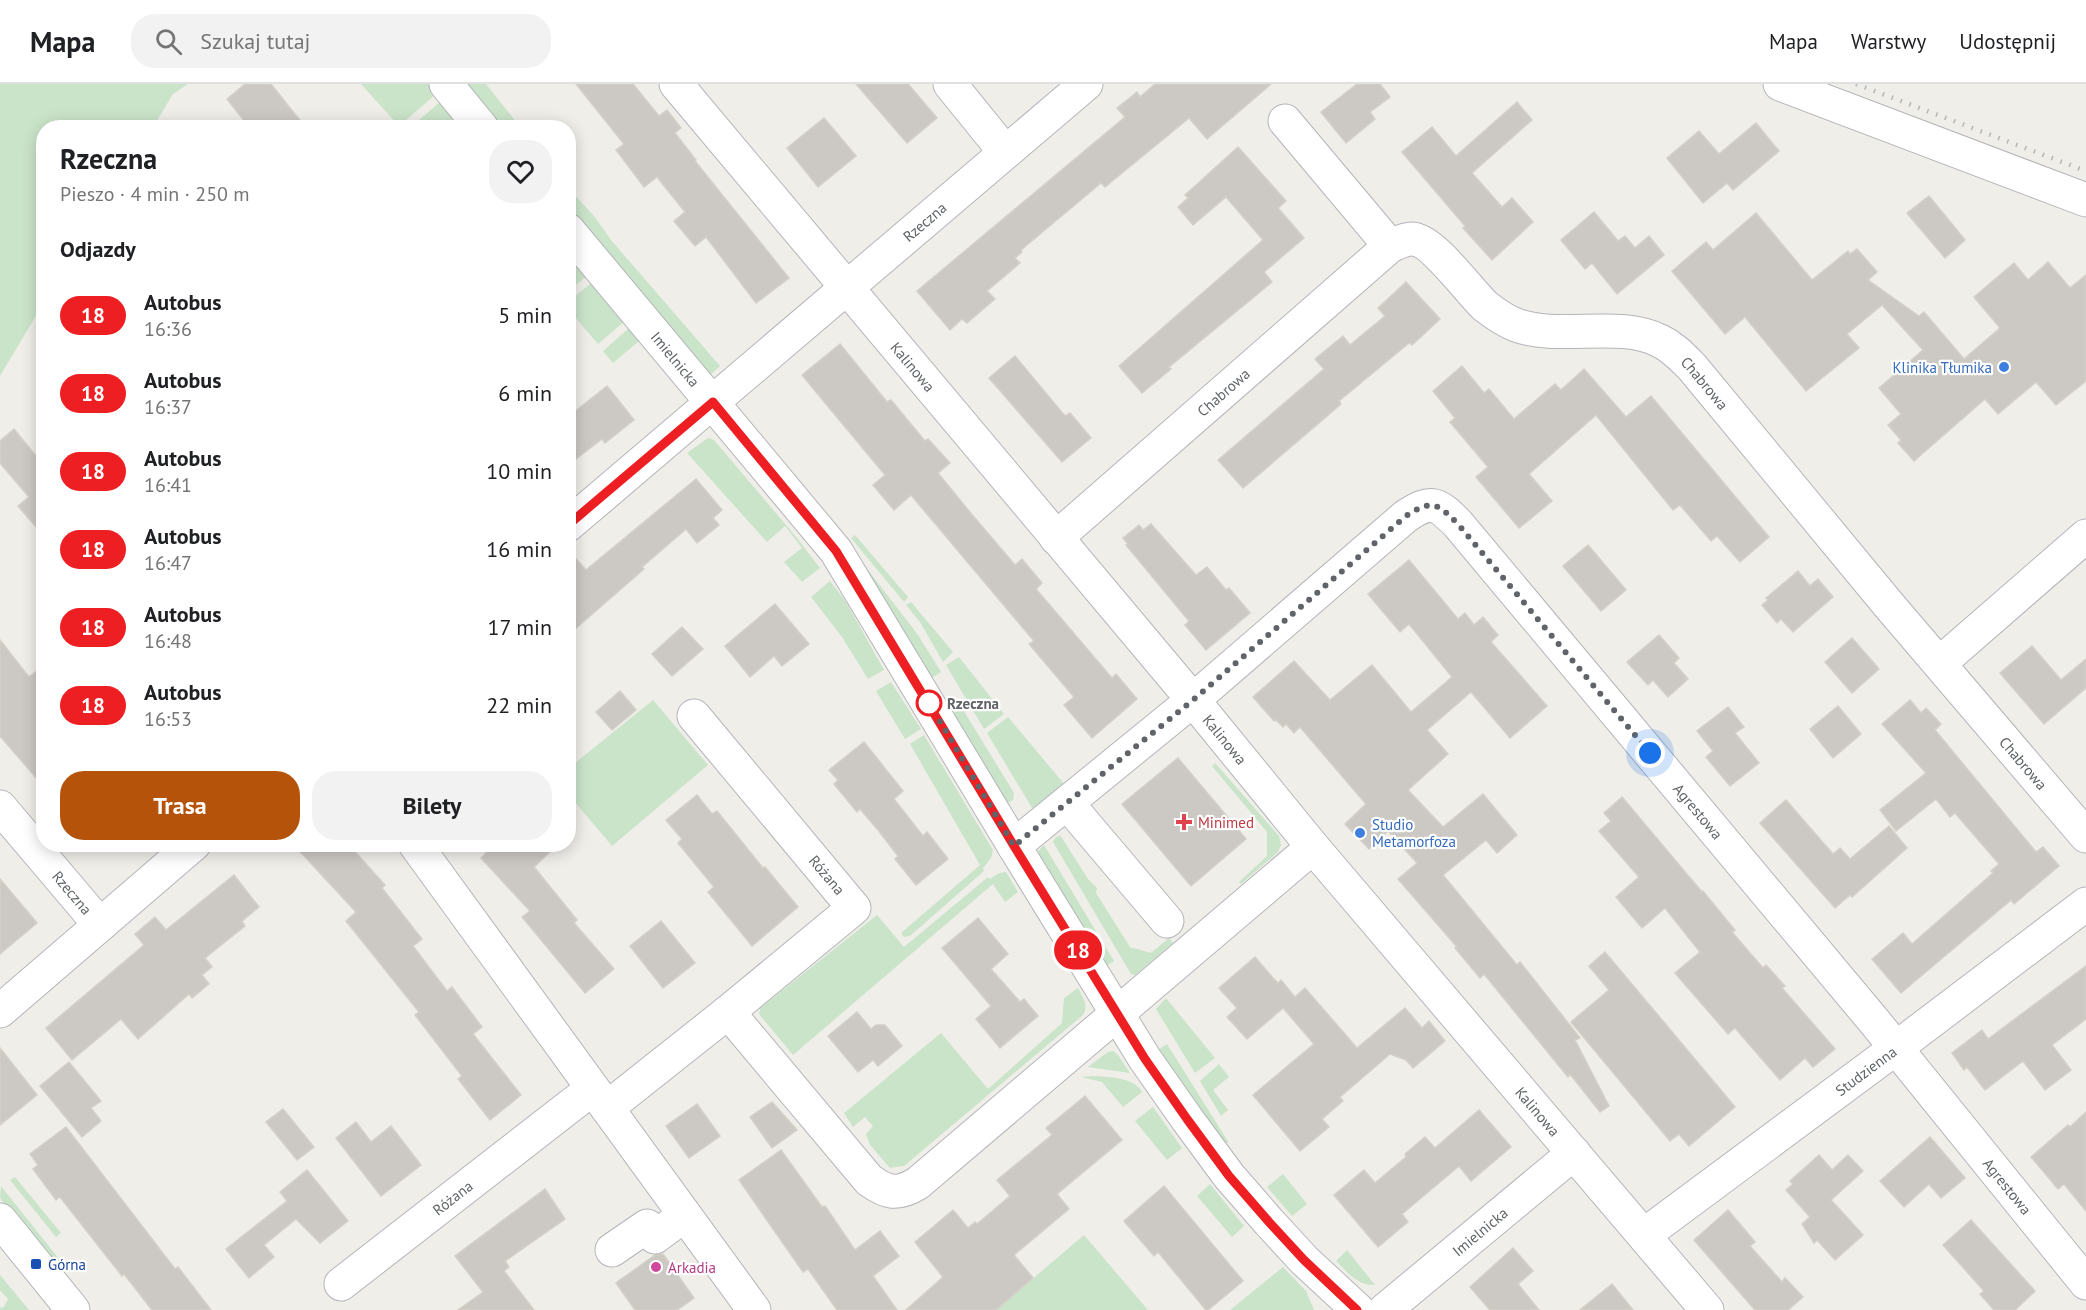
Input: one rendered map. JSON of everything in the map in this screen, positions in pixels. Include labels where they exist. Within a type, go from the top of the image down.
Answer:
[{"type":"street","points":[[446,84],[475,120]]},
{"type":"street","name":"Kalinowa","points":[[676,84],[1193,700],[1313,847],[1707,1310]]},
{"type":"street","points":[[950,84],[1005,152]]},
{"type":"street","name":"Rzeczna","points":[[576,518],[1086,84]]},
{"type":"street","points":[[1780,84],[2086,200]]},
{"type":"street","points":[[1285,122],[1390,246]]},
{"type":"street","name":"Imielnicka","points":[[576,239],[836,551],[1145,1059],[1229,1176],[1304,1260],[1358,1310]]},
{"type":"street","name":"Chabrowa","points":[[1056,538],[1390,246],[1412,239],[1421,242],[1437,254],[1487,307],[1516,325],[1541,330],[1628,333],[1660,340],[1676,352],[1692,367],[1888,604],[2086,836]]},
{"type":"street","name":"Agrestowa","points":[[1193,700],[1406,516],[1419,507],[1430,504],[1439,506],[1458,524],[1896,1048],[2086,1283]]},
{"type":"street","points":[[1940,663],[2086,536]]},
{"type":"street","points":[[1014,846],[1193,700]]},
{"type":"street","name":"Różana","points":[[341,1284],[599,1098],[728,1012],[854,908],[694,716]]},
{"type":"street","points":[[1067,802],[1167,921]]},
{"type":"street","name":"Rzeczna","points":[[0,807],[36,849]]},
{"type":"street","points":[[728,1012],[869,1180],[887,1191],[904,1191],[918,1184],[1313,847]]},
{"type":"street","name":"Rzeczna","points":[[38,852],[100,925]]},
{"type":"street","name":"Rzeczna","points":[[0,1011],[185,852]]},
{"type":"street","points":[[421,852],[754,1310]]},
{"type":"street","name":"Studzienna","points":[[1644,1235],[2086,904]]},
{"type":"street","name":"Imielnicka","points":[[1385,1310],[1574,1153]]},
{"type":"street","points":[[612,1250],[647,1226],[655,1237],[685,1215]]},
{"type":"street","points":[[0,1220],[73,1310]]},
{"type":"green space","points":[[0,84],[188,84],[173,94],[157,120],[36,120],[36,316],[0,376]]},
{"type":"green space","points":[[361,84],[440,84],[443,88],[406,120],[394,120]]},
{"type":"green space","points":[[457,84],[486,84],[514,120],[487,120]]},
{"type":"green space","points":[[449,94],[461,120],[419,120]]},
{"type":"green space","points":[[576,197],[720,366],[705,380],[576,226]]},
{"type":"green space","points":[[576,248],[595,269],[576,285]]},
{"type":"green space","points":[[600,276],[633,314],[598,344],[576,318],[576,296]]},
{"type":"green space","points":[[637,321],[685,396],[639,341],[613,363],[603,351]]},
{"type":"green space","points":[[708,438],[714,440],[820,568],[802,582],[784,562],[802,548],[785,526],[767,542],[687,453]]},
{"type":"green space","points":[[855,535],[908,597],[904,602],[851,538]]},
{"type":"green space","points":[[865,566],[918,635],[941,672],[930,679],[862,567]]},
{"type":"green space","points":[[830,581],[846,602],[884,670],[868,679],[842,637],[811,597]]},
{"type":"green space","points":[[911,602],[953,652],[943,662],[920,622],[906,605]]},
{"type":"green space","points":[[959,657],[1004,714],[984,729],[946,665]]},
{"type":"green space","points":[[891,682],[921,729],[905,739],[876,691]]},
{"type":"green space","points":[[653,700],[708,765],[612,846],[576,803],[576,762]]},
{"type":"green space","points":[[962,708],[1014,793],[1013,800],[1006,804],[952,714]]},
{"type":"green space","points":[[1008,717],[1065,785],[1040,806],[1032,808],[987,733]]},
{"type":"green space","points":[[924,735],[993,850],[991,858],[983,868],[984,871],[910,936],[904,937],[901,933],[980,865],[910,744]]},
{"type":"green space","points":[[1215,763],[1279,836],[1281,845],[1278,852],[1241,884],[1239,882],[1267,856],[1267,832],[1212,766]]},
{"type":"green space","points":[[1060,835],[1088,879],[1097,888],[1096,893],[1130,947],[1151,953],[1169,938],[1173,943],[1135,975],[1131,974],[1053,842]]},
{"type":"green space","points":[[1044,845],[1114,961],[1105,967],[1038,856],[1038,851]]},
{"type":"green space","points":[[1006,872],[1018,892],[1005,902],[993,884],[793,1055],[759,1014],[760,1008],[877,915],[904,947],[988,877],[990,879],[999,873]]},
{"type":"green space","points":[[1078,988],[1085,1005],[1083,1015],[904,1166],[890,1168],[870,1145],[866,1134],[873,1126],[865,1117],[853,1127],[844,1113],[941,1033],[988,1089],[1062,1023],[1064,998]]},
{"type":"green space","points":[[1166,998],[1215,1058],[1195,1073],[1156,1009]]},
{"type":"green space","points":[[1167,1044],[1229,1143],[1222,1142],[1156,1051]]},
{"type":"green space","points":[[1113,1051],[1130,1073],[1088,1067],[1108,1052]]},
{"type":"green space","points":[[1219,1064],[1229,1077],[1213,1090],[1228,1110],[1221,1116],[1200,1081]]},
{"type":"green space","points":[[1093,1076],[1127,1081],[1133,1083],[1142,1092],[1123,1107],[1102,1082],[1081,1077]]},
{"type":"green space","points":[[1153,1107],[1182,1148],[1167,1160],[1135,1121]]},
{"type":"green space","points":[[1283,1174],[1307,1204],[1292,1216],[1267,1187]]},
{"type":"green space","points":[[15,1177],[61,1233],[56,1237],[10,1180]]},
{"type":"green space","points":[[1210,1184],[1244,1226],[1232,1237],[1197,1196]]},
{"type":"green space","points":[[1,1186],[63,1264],[58,1267],[53,1265],[0,1198]]},
{"type":"green space","points":[[1084,1235],[1148,1310],[996,1310]]},
{"type":"green space","points":[[1347,1250],[1375,1285],[1358,1281],[1336,1261]]},
{"type":"green space","points":[[1283,1267],[1306,1291],[1314,1310],[1230,1310]]},
{"type":"green space","points":[[0,1275],[29,1310],[0,1310],[8,1299],[0,1290]]},
{"type":"building","points":[[245,84],[271,84],[300,120],[244,120],[227,99]]},
{"type":"building","points":[[576,84],[633,84],[659,116],[667,110],[681,128],[675,133],[695,161],[789,278],[756,303],[706,237],[695,246],[674,221],[685,212],[657,177],[644,187],[616,150],[624,144]]},
{"type":"building","points":[[856,84],[908,84],[937,118],[907,143]]},
{"type":"building","points":[[1155,84],[1271,84],[1207,139],[1189,118],[1105,187],[1101,183],[1021,250],[1022,252],[1015,258],[1020,263],[987,291],[995,299],[967,323],[962,319],[950,330],[917,291],[1125,117],[1117,108],[1137,92],[1140,97]]},
{"type":"building","points":[[1357,84],[1380,84],[1390,97],[1370,112],[1375,119],[1346,143],[1321,112]]},
{"type":"building","points":[[1517,102],[1532,120],[1472,173],[1502,207],[1512,198],[1533,222],[1492,260],[1402,152],[1432,127],[1456,156]]},
{"type":"building","points":[[824,118],[856,156],[818,187],[787,148]]},
{"type":"building","points":[[1756,123],[1779,151],[1733,190],[1727,183],[1703,203],[1667,158],[1699,131],[1719,154]]},
{"type":"building","points":[[1238,147],[1286,201],[1278,208],[1304,238],[1264,272],[1272,282],[1169,367],[1171,369],[1142,393],[1119,366],[1263,240],[1226,197],[1193,225],[1178,207],[1188,198],[1185,195]]},
{"type":"building","points":[[1929,196],[1965,240],[1945,258],[1907,213]]},
{"type":"building","points":[[1594,212],[1618,241],[1625,236],[1635,248],[1649,236],[1664,255],[1617,294],[1592,263],[1585,269],[1561,240]]},
{"type":"building","points":[[1756,213],[1812,280],[1848,251],[1850,254],[1857,249],[1877,272],[1868,280],[1919,316],[1924,312],[1964,359],[2000,328],[1974,297],[2014,263],[2028,280],[2048,262],[2070,288],[2086,275],[2086,381],[2056,405],[2036,382],[1998,414],[1985,399],[1914,461],[1898,443],[1901,440],[1888,425],[1901,414],[1879,388],[1923,350],[1882,305],[1847,334],[1859,348],[1806,391],[1745,317],[1725,334],[1672,271],[1706,242],[1713,250]]},
{"type":"building","points":[[1406,282],[1440,319],[1412,345],[1409,343],[1339,401],[1341,404],[1243,488],[1218,460],[1324,369],[1315,359],[1343,336],[1350,345],[1385,316],[1378,308]]},
{"type":"building","points":[[840,344],[887,402],[891,400],[925,441],[928,439],[950,463],[938,473],[969,511],[1015,565],[1022,559],[1042,583],[1036,589],[1112,678],[1116,674],[1137,699],[1092,738],[1064,705],[1074,697],[1029,644],[1034,641],[911,495],[894,510],[873,485],[885,475],[802,375]]},
{"type":"building","points":[[1015,356],[1065,416],[1070,413],[1091,438],[1062,462],[989,378]]},
{"type":"building","points":[[1462,366],[1484,393],[1489,389],[1514,419],[1555,384],[1561,390],[1584,369],[1626,417],[1651,396],[1769,537],[1740,562],[1717,536],[1711,541],[1680,505],[1673,510],[1596,415],[1529,474],[1552,501],[1519,528],[1476,477],[1488,467],[1450,422],[1455,418],[1433,391]]},
{"type":"building","points":[[607,386],[634,420],[605,443],[602,439],[576,459],[576,411]]},
{"type":"building","points":[[14,429],[36,456],[36,527],[18,506],[29,497],[0,463],[0,441]]},
{"type":"building","points":[[696,479],[722,510],[713,518],[719,525],[697,543],[686,529],[576,628],[576,559],[586,570]]},
{"type":"building","points":[[1151,524],[1196,575],[1207,567],[1226,590],[1229,588],[1250,613],[1206,650],[1185,625],[1189,621],[1126,545],[1128,544],[1123,538],[1139,525],[1143,530]]},
{"type":"building","points":[[1588,545],[1626,590],[1601,611],[1563,566]]},
{"type":"building","points":[[1409,560],[1458,619],[1465,613],[1474,625],[1483,617],[1498,635],[1491,642],[1547,706],[1510,738],[1471,692],[1427,730],[1448,754],[1408,790],[1443,827],[1483,794],[1517,835],[1497,853],[1486,840],[1443,875],[1517,965],[1520,962],[1580,1038],[1575,1040],[1609,1106],[1600,1112],[1570,1074],[1568,1077],[1484,974],[1480,978],[1455,948],[1457,947],[1398,879],[1417,863],[1388,831],[1369,849],[1345,824],[1366,804],[1300,727],[1294,733],[1286,724],[1283,727],[1276,720],[1274,721],[1253,697],[1294,661],[1330,700],[1372,665],[1411,712],[1452,677],[1409,624],[1400,632],[1368,594]]},
{"type":"building","points":[[1798,571],[1810,586],[1818,579],[1833,597],[1793,632],[1781,619],[1777,623],[1762,605],[1768,600],[1766,598]]},
{"type":"building","points":[[775,604],[809,644],[782,666],[774,656],[750,677],[725,646]]},
{"type":"building","points":[[682,627],[703,649],[672,676],[652,654]]},
{"type":"building","points":[[1659,635],[1679,658],[1674,663],[1688,679],[1668,697],[1653,680],[1648,685],[1627,662]]},
{"type":"building","points":[[1852,638],[1879,669],[1852,693],[1825,662]]},
{"type":"building","points":[[0,640],[29,677],[36,671],[36,778],[0,736]]},
{"type":"building","points":[[2032,646],[2061,680],[2086,659],[2086,688],[2044,724],[2000,673]]},
{"type":"building","points":[[620,691],[636,710],[612,730],[596,712]]},
{"type":"building","points":[[1910,700],[1921,713],[1926,708],[1941,724],[1935,730],[2036,852],[2043,847],[2059,866],[2014,904],[2011,900],[1901,993],[1872,959],[1903,933],[1912,944],[1993,873],[1991,871],[1999,864],[1955,813],[1950,817],[1936,799],[1896,831],[1880,810],[1926,773],[1882,724]]},
{"type":"building","points":[[1838,706],[1861,734],[1833,758],[1810,729]]},
{"type":"building","points":[[1728,707],[1744,727],[1735,733],[1759,763],[1730,786],[1706,757],[1713,751],[1697,731]]},
{"type":"building","points":[[864,742],[903,791],[894,799],[923,836],[927,832],[948,859],[916,885],[895,859],[898,856],[878,830],[860,809],[857,812],[834,784],[838,780],[829,770]]},
{"type":"building","name":"Minimed","points":[[1178,758],[1246,839],[1191,886],[1122,804]]},
{"type":"building","points":[[697,795],[712,814],[717,811],[798,907],[752,946],[708,892],[714,887],[678,843],[682,839],[666,820]]},
{"type":"building","points":[[1622,797],[1735,930],[1732,932],[1763,968],[1766,965],[1785,986],[1782,988],[1835,1049],[1813,1067],[1805,1058],[1780,1080],[1735,1028],[1728,1034],[1675,973],[1700,952],[1665,908],[1642,928],[1616,897],[1639,877],[1599,831],[1611,821],[1604,813]]},
{"type":"building","points":[[1786,800],[1833,854],[1840,848],[1850,859],[1889,826],[1907,848],[1852,897],[1850,895],[1835,908],[1760,823]]},
{"type":"building","points":[[300,852],[355,852],[385,885],[382,888],[422,939],[413,946],[447,991],[452,987],[482,1027],[473,1034],[521,1095],[490,1120],[458,1079],[462,1076],[415,1015],[419,1012],[346,921],[356,912]]},
{"type":"building","points":[[487,852],[550,852],[534,867],[577,920],[574,923],[614,969],[585,993],[522,917],[530,911],[481,858]]},
{"type":"building","points":[[234,875],[259,907],[242,921],[245,926],[205,958],[212,967],[202,975],[209,984],[192,998],[189,994],[138,1039],[121,1019],[72,1060],[46,1028],[144,945],[135,934],[155,917],[166,930]]},
{"type":"building","points":[[0,879],[37,923],[0,954]]},
{"type":"building","points":[[978,918],[1008,954],[991,969],[1020,1002],[1024,999],[1038,1016],[1000,1048],[976,1019],[991,1006],[942,948]]},
{"type":"building","points":[[661,921],[695,963],[663,988],[630,946]]},
{"type":"building","points":[[1605,952],[1735,1107],[1689,1146],[1679,1134],[1670,1141],[1571,1022],[1609,990],[1589,966]]},
{"type":"building","points":[[1255,957],[1278,983],[1281,980],[1295,997],[1305,988],[1357,1048],[1405,1008],[1422,1028],[1429,1021],[1445,1041],[1413,1068],[1406,1060],[1390,1054],[1340,1097],[1343,1101],[1322,1119],[1329,1127],[1300,1151],[1253,1095],[1314,1044],[1283,1008],[1247,1039],[1227,1017],[1237,1008],[1219,988]]},
{"type":"building","points":[[2086,966],[2086,1019],[2052,1045],[2071,1070],[2045,1090],[2023,1061],[1985,1090],[1967,1067],[1964,1070],[1952,1053],[1982,1030],[1988,1039]]},
{"type":"building","points":[[857,1012],[871,1029],[876,1025],[885,1025],[902,1046],[878,1066],[873,1060],[858,1072],[828,1036]]},
{"type":"building","points":[[0,1048],[37,1095],[0,1125]]},
{"type":"building","points":[[69,1062],[101,1101],[91,1108],[101,1121],[82,1137],[40,1086]]},
{"type":"building","points":[[1085,1096],[1122,1140],[1057,1194],[1069,1209],[1014,1255],[1033,1278],[996,1310],[906,1310],[943,1277],[915,1242],[953,1210],[968,1228],[975,1222],[977,1224],[1010,1196],[997,1180],[1052,1135],[1046,1128]]},
{"type":"building","points":[[772,1102],[797,1130],[772,1148],[750,1117]]},
{"type":"building","points":[[697,1104],[720,1136],[689,1158],[666,1126]]},
{"type":"building","points":[[283,1109],[314,1147],[297,1160],[266,1122]]},
{"type":"building","points":[[1479,1110],[1511,1147],[1471,1181],[1459,1166],[1402,1214],[1408,1222],[1378,1247],[1334,1195],[1364,1170],[1375,1183],[1406,1157],[1405,1154],[1425,1137],[1435,1148]]},
{"type":"building","points":[[2086,1112],[2086,1211],[2064,1184],[2058,1189],[2031,1157]]},
{"type":"building","points":[[356,1122],[371,1142],[391,1126],[421,1165],[381,1196],[336,1138]]},
{"type":"building","points":[[66,1127],[175,1269],[178,1267],[211,1310],[152,1310],[60,1197],[56,1200],[33,1169],[38,1165],[30,1154]]},
{"type":"building","points":[[1930,1137],[1965,1178],[1941,1198],[1929,1184],[1904,1207],[1880,1181]]},
{"type":"building","points":[[781,1150],[822,1207],[825,1206],[855,1250],[880,1231],[899,1256],[873,1276],[897,1310],[837,1310],[808,1269],[803,1272],[739,1180]]},
{"type":"building","points":[[1819,1155],[1832,1170],[1848,1155],[1863,1171],[1831,1200],[1863,1235],[1835,1260],[1817,1240],[1814,1243],[1802,1224],[1810,1217],[1786,1190],[1793,1184],[1790,1181]]},
{"type":"building","points":[[307,1170],[348,1221],[320,1243],[296,1219],[264,1245],[274,1257],[249,1278],[226,1249],[287,1201],[280,1192]]},
{"type":"building","points":[[1164,1186],[1243,1281],[1208,1310],[1158,1252],[1154,1256],[1124,1221]]},
{"type":"building","points":[[545,1189],[565,1219],[505,1261],[509,1267],[504,1271],[534,1310],[458,1310],[483,1292],[455,1256]]},
{"type":"building","points":[[1728,1210],[1755,1242],[1750,1246],[1782,1282],[1785,1278],[1803,1297],[1788,1310],[1755,1310],[1694,1240]]},
{"type":"building","points":[[1971,1220],[2035,1291],[2015,1310],[1994,1310],[1980,1294],[1984,1291],[1943,1245]]},
{"type":"building","points":[[1513,1248],[1533,1271],[1518,1284],[1539,1310],[1490,1310],[1470,1287]]},
{"type":"building","name":"Arkadia","points":[[663,1254],[694,1298],[677,1310],[635,1310],[616,1283],[655,1255]]},
{"type":"building","points":[[1612,1284],[1633,1310],[1580,1310]]},
{"type":"railway","points":[[1856,84],[2086,171]]},
{"type":"bus line","name":"18","points":[[576,518],[713,402],[836,551],[1145,1059],[1187,1119],[1229,1176],[1269,1222],[1304,1260],[1357,1310]]},
{"type":"place","name":"Klinika Tłumika","points":[[2004,367]]},
{"type":"place","name":"Rzeczna","points":[[929,703]]},
{"type":"place","name":"Minimed","points":[[1184,822]]},
{"type":"place","name":"Studio Metamorfoza","points":[[1360,833]]},
{"type":"place","name":"Górna","points":[[36,1264]]},
{"type":"place","name":"Arkadia","points":[[656,1267]]},
{"type":"route","points":[[929,703],[1014,846],[1193,700],[1406,516],[1419,507],[1430,504],[1439,506],[1458,524],[1650,753]]}]
